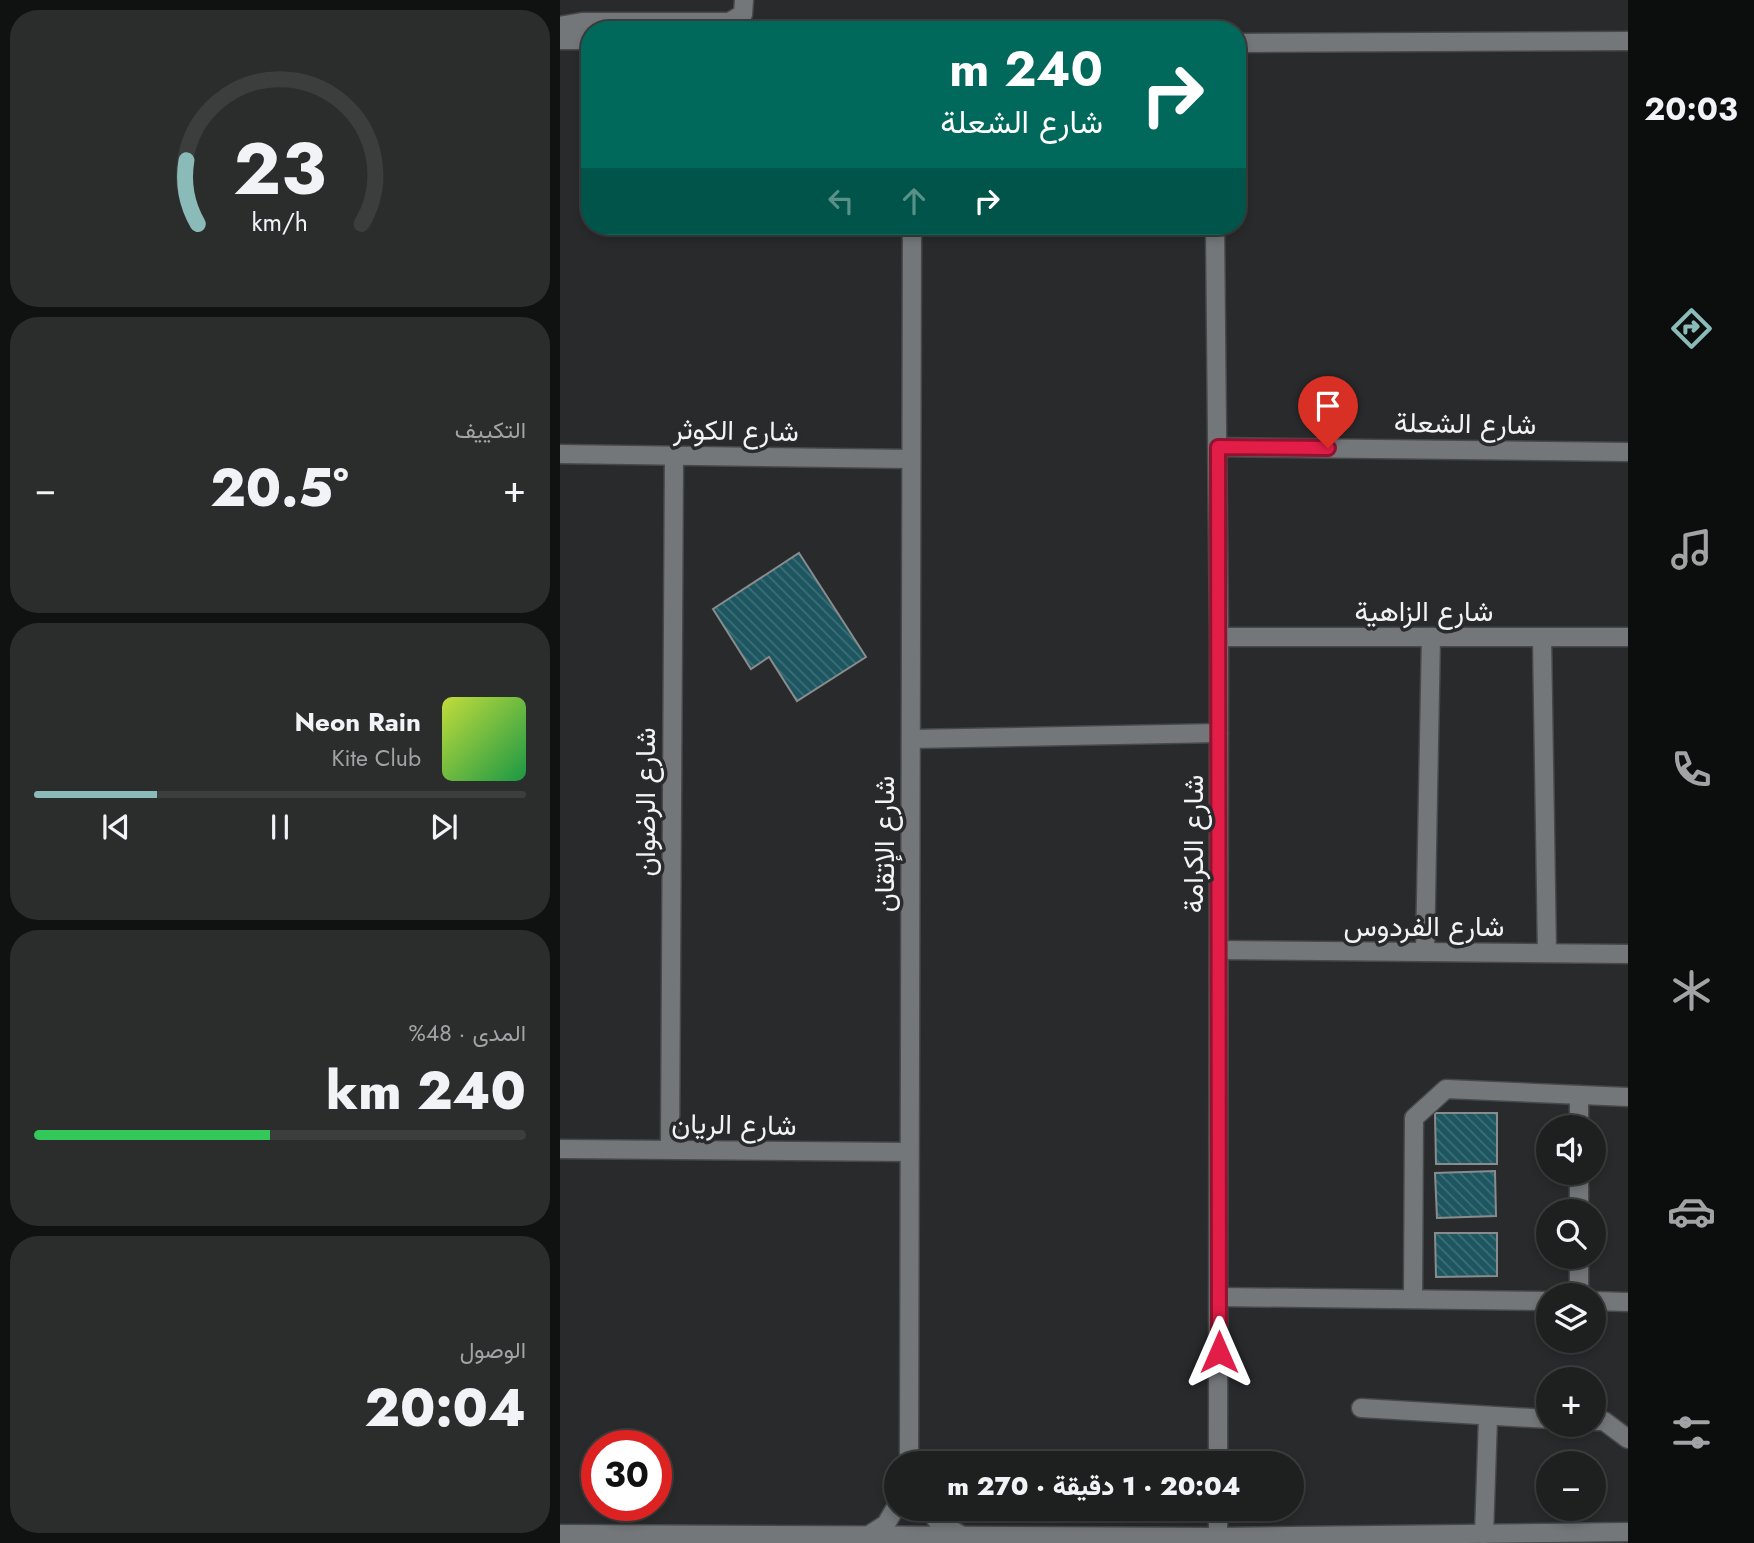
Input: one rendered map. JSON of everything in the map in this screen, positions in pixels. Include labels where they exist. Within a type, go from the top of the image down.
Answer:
[{"type":"street","points":[[731,21],[743,14],[744,0]]},
{"type":"street","points":[[560,26],[581,22]]},
{"type":"street","points":[[560,40],[581,40]]},
{"type":"street","points":[[1246,43],[1628,41]]},
{"type":"street","name":"شارع الإتقان","points":[[909,1451],[912,235]]},
{"type":"street","name":"شارع الكرامة","points":[[1215,235],[1219,637],[1219,1451]]},
{"type":"street","name":"شارع الشعلة","points":[[1218,447],[1628,452]]},
{"type":"street","name":"شارع الكوثر","points":[[560,454],[911,459]]},
{"type":"street","name":"شارع الرضوان","points":[[670,1149],[674,456]]},
{"type":"street","name":"شارع الزاهية","points":[[1219,637],[1628,637]]},
{"type":"street","points":[[1425,952],[1431,637]]},
{"type":"street","points":[[1542,638],[1546,953]]},
{"type":"street","points":[[911,739],[1219,733]]},
{"type":"street","name":"شارع الفردوس","points":[[1219,950],[1628,954]]},
{"type":"street","points":[[1413,1299],[1413,1118],[1446,1089],[1628,1097]]},
{"type":"street","points":[[1579,1095],[1579,1115]]},
{"type":"street","name":"شارع الريان","points":[[560,1149],[908,1153]]},
{"type":"street","points":[[1219,1297],[1536,1301]]},
{"type":"street","points":[[1606,1301],[1628,1302]]},
{"type":"street","points":[[1361,1408],[1488,1418],[1536,1419]]},
{"type":"street","points":[[1484,1534],[1488,1418]]},
{"type":"street","points":[[1606,1423],[1628,1440]]},
{"type":"street","points":[[869,1535],[888,1521]]},
{"type":"street","points":[[938,1521],[961,1535]]},
{"type":"street","points":[[1218,1521],[1218,1537]]},
{"type":"street","points":[[560,1534],[1218,1537],[1628,1532]]},
{"type":"building","points":[[799,553],[866,657],[797,701],[769,657],[751,669],[713,609]]},
{"type":"building","points":[[1435,1113],[1497,1113],[1497,1164],[1436,1164]]},
{"type":"building","points":[[1495,1171],[1496,1216],[1437,1218],[1435,1173]]},
{"type":"building","points":[[1435,1233],[1497,1233],[1497,1276],[1436,1277]]},
{"type":"route","points":[[1219,1352],[1218,447],[1328,448]]}]
